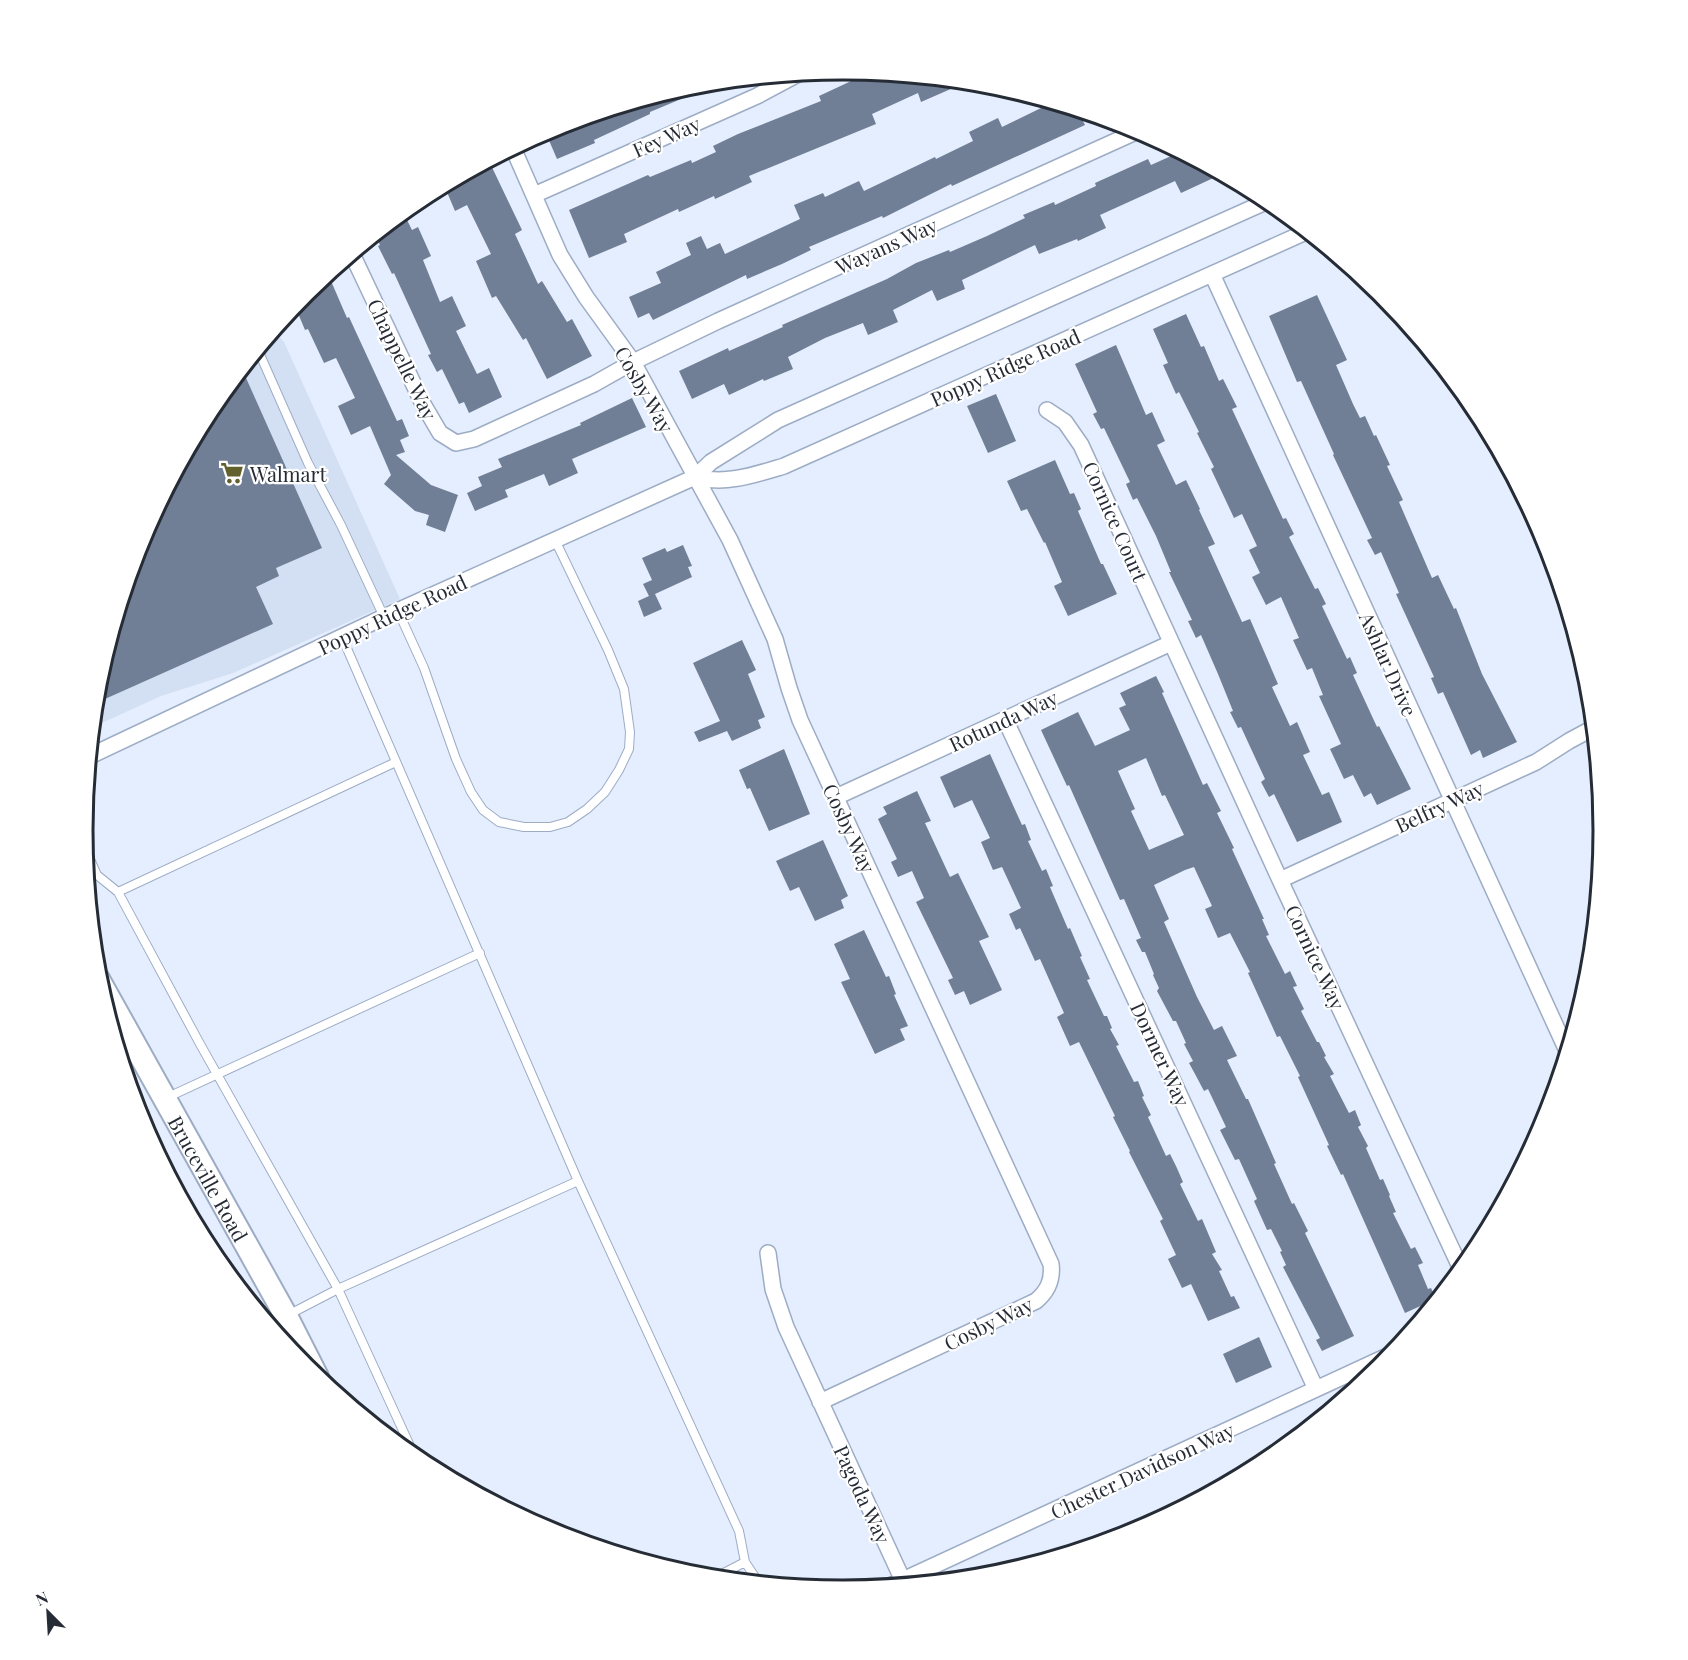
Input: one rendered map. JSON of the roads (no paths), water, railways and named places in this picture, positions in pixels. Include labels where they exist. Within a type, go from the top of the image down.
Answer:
[{"type":"main road","name":"Bruceville Road","points":[[116,1011],[304,1351]]},
{"type":"street","name":"Fey Way","points":[[534,195],[757,96],[783,82]]},
{"type":"street","name":"Wayans Way","points":[[633,362],[718,321],[1128,136]]},
{"type":"street","name":"Cosby Way","points":[[516,155],[560,255],[586,297],[633,362],[730,540],[781,654],[795,707],[1048,1256],[1052,1273],[1047,1289],[1036,1301],[820,1402]]},
{"type":"street","name":"Poppy Ridge Road","points":[[98,752],[391,614],[695,477],[711,462],[778,420],[1259,205]]},
{"type":"street","name":"Poppy Ridge Road","points":[[695,477],[708,481],[733,480],[784,466],[1300,234]]},
{"type":"street","name":"Chappelle Way","points":[[355,261],[423,404],[440,433],[456,442],[474,439],[594,384],[633,362]]},
{"type":"street","name":"Ashlar Drive","points":[[1212,274],[1563,1043]]},
{"type":"street","name":"Cornice Court","points":[[1047,410],[1065,422],[1077,436],[1171,642]]},
{"type":"street","name":"Rotunda Way","points":[[836,797],[1171,642]]},
{"type":"street","name":"Cornice Way","points":[[1171,642],[1458,1261]]},
{"type":"street","name":"Dormer Way","points":[[1005,719],[1316,1389]]},
{"type":"street","name":"Belfry Way","points":[[1280,880],[1536,762],[1588,732]]},
{"type":"street","name":"Pagoda Way","points":[[768,1253],[778,1309],[897,1579]]},
{"type":"street","name":"Chester Davidson Way","points":[[914,1577],[1373,1363]]},
{"type":"lane","points":[[261,358],[308,463],[391,614],[424,668],[456,759],[471,792],[483,810],[500,822],[524,827],[550,827],[568,822],[587,809],[609,785],[629,749],[630,732],[624,689],[555,540]]},
{"type":"lane","points":[[342,637],[578,1181],[739,1531],[745,1562],[754,1575]]},
{"type":"lane","points":[[118,892],[396,762]]},
{"type":"lane","points":[[95,870],[97,875],[118,892],[338,1289],[407,1440]]},
{"type":"lane","points":[[165,1099],[480,953]]},
{"type":"lane","points":[[286,1316],[338,1289],[578,1181]]},
{"type":"lane","points":[[728,1571],[745,1562]]},
{"type":"place","name":"Walmart","points":[[232,473]]}]
